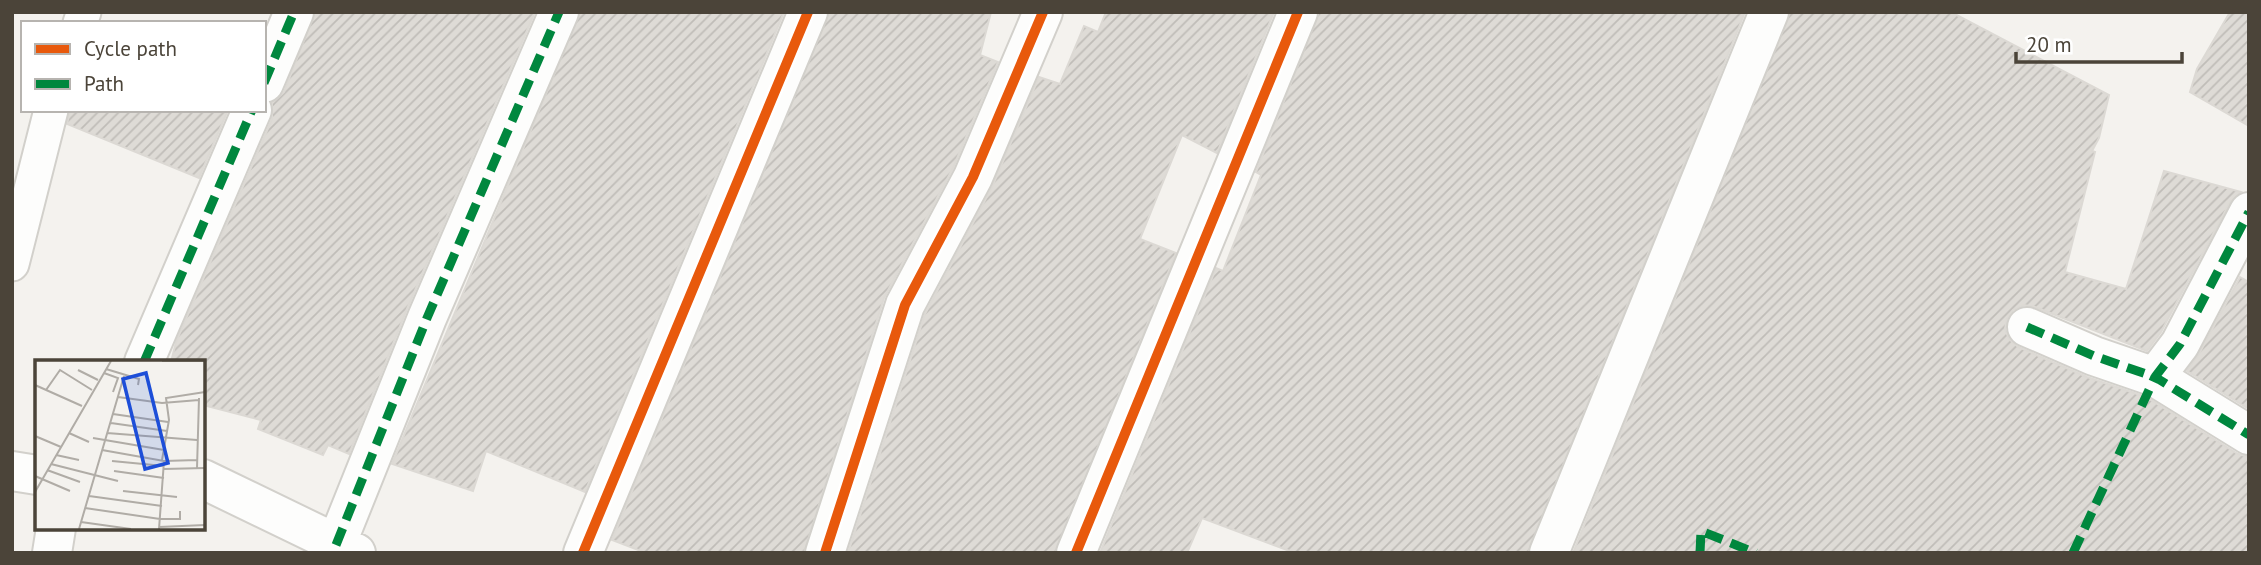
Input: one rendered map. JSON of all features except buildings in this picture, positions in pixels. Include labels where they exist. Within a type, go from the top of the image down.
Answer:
[{"type":"street","points":[[266,78],[294,12]]},
{"type":"street","points":[[205,480],[346,549],[427,318],[559,12]]},
{"type":"street","points":[[583,553],[808,12]]},
{"type":"street","points":[[825,553],[905,305],[973,177],[1043,12]]},
{"type":"street","points":[[1076,553],[1298,12]]},
{"type":"street","points":[[1549,553],[1769,12]]},
{"type":"street","points":[[146,360],[251,112]]},
{"type":"street","points":[[2155,377],[2180,344],[2249,212]]},
{"type":"street","points":[[2027,327],[2094,356],[2155,377],[2249,435]]},
{"type":"street","points":[[12,471],[35,475]]},
{"type":"street","points":[[52,553],[56,530]]},
{"type":"lane","points":[[12,264],[50,112]]},
{"type":"marked path","points":[[266,78],[294,12]]},
{"type":"marked path","points":[[336,545],[427,318],[559,12]]},
{"type":"marked path","points":[[145,360],[251,112]]},
{"type":"marked path","points":[[2027,327],[2094,356],[2155,377],[2180,344],[2249,212]]},
{"type":"marked path","points":[[2073,553],[2155,377],[2249,435]]},
{"type":"marked path","points":[[1700,553],[1701,531],[1756,553]]},
{"type":"cycle path","points":[[583,553],[808,12]]},
{"type":"cycle path","points":[[825,553],[905,305],[973,177],[1043,12]]},
{"type":"cycle path","points":[[1076,553],[1298,12]]}]
